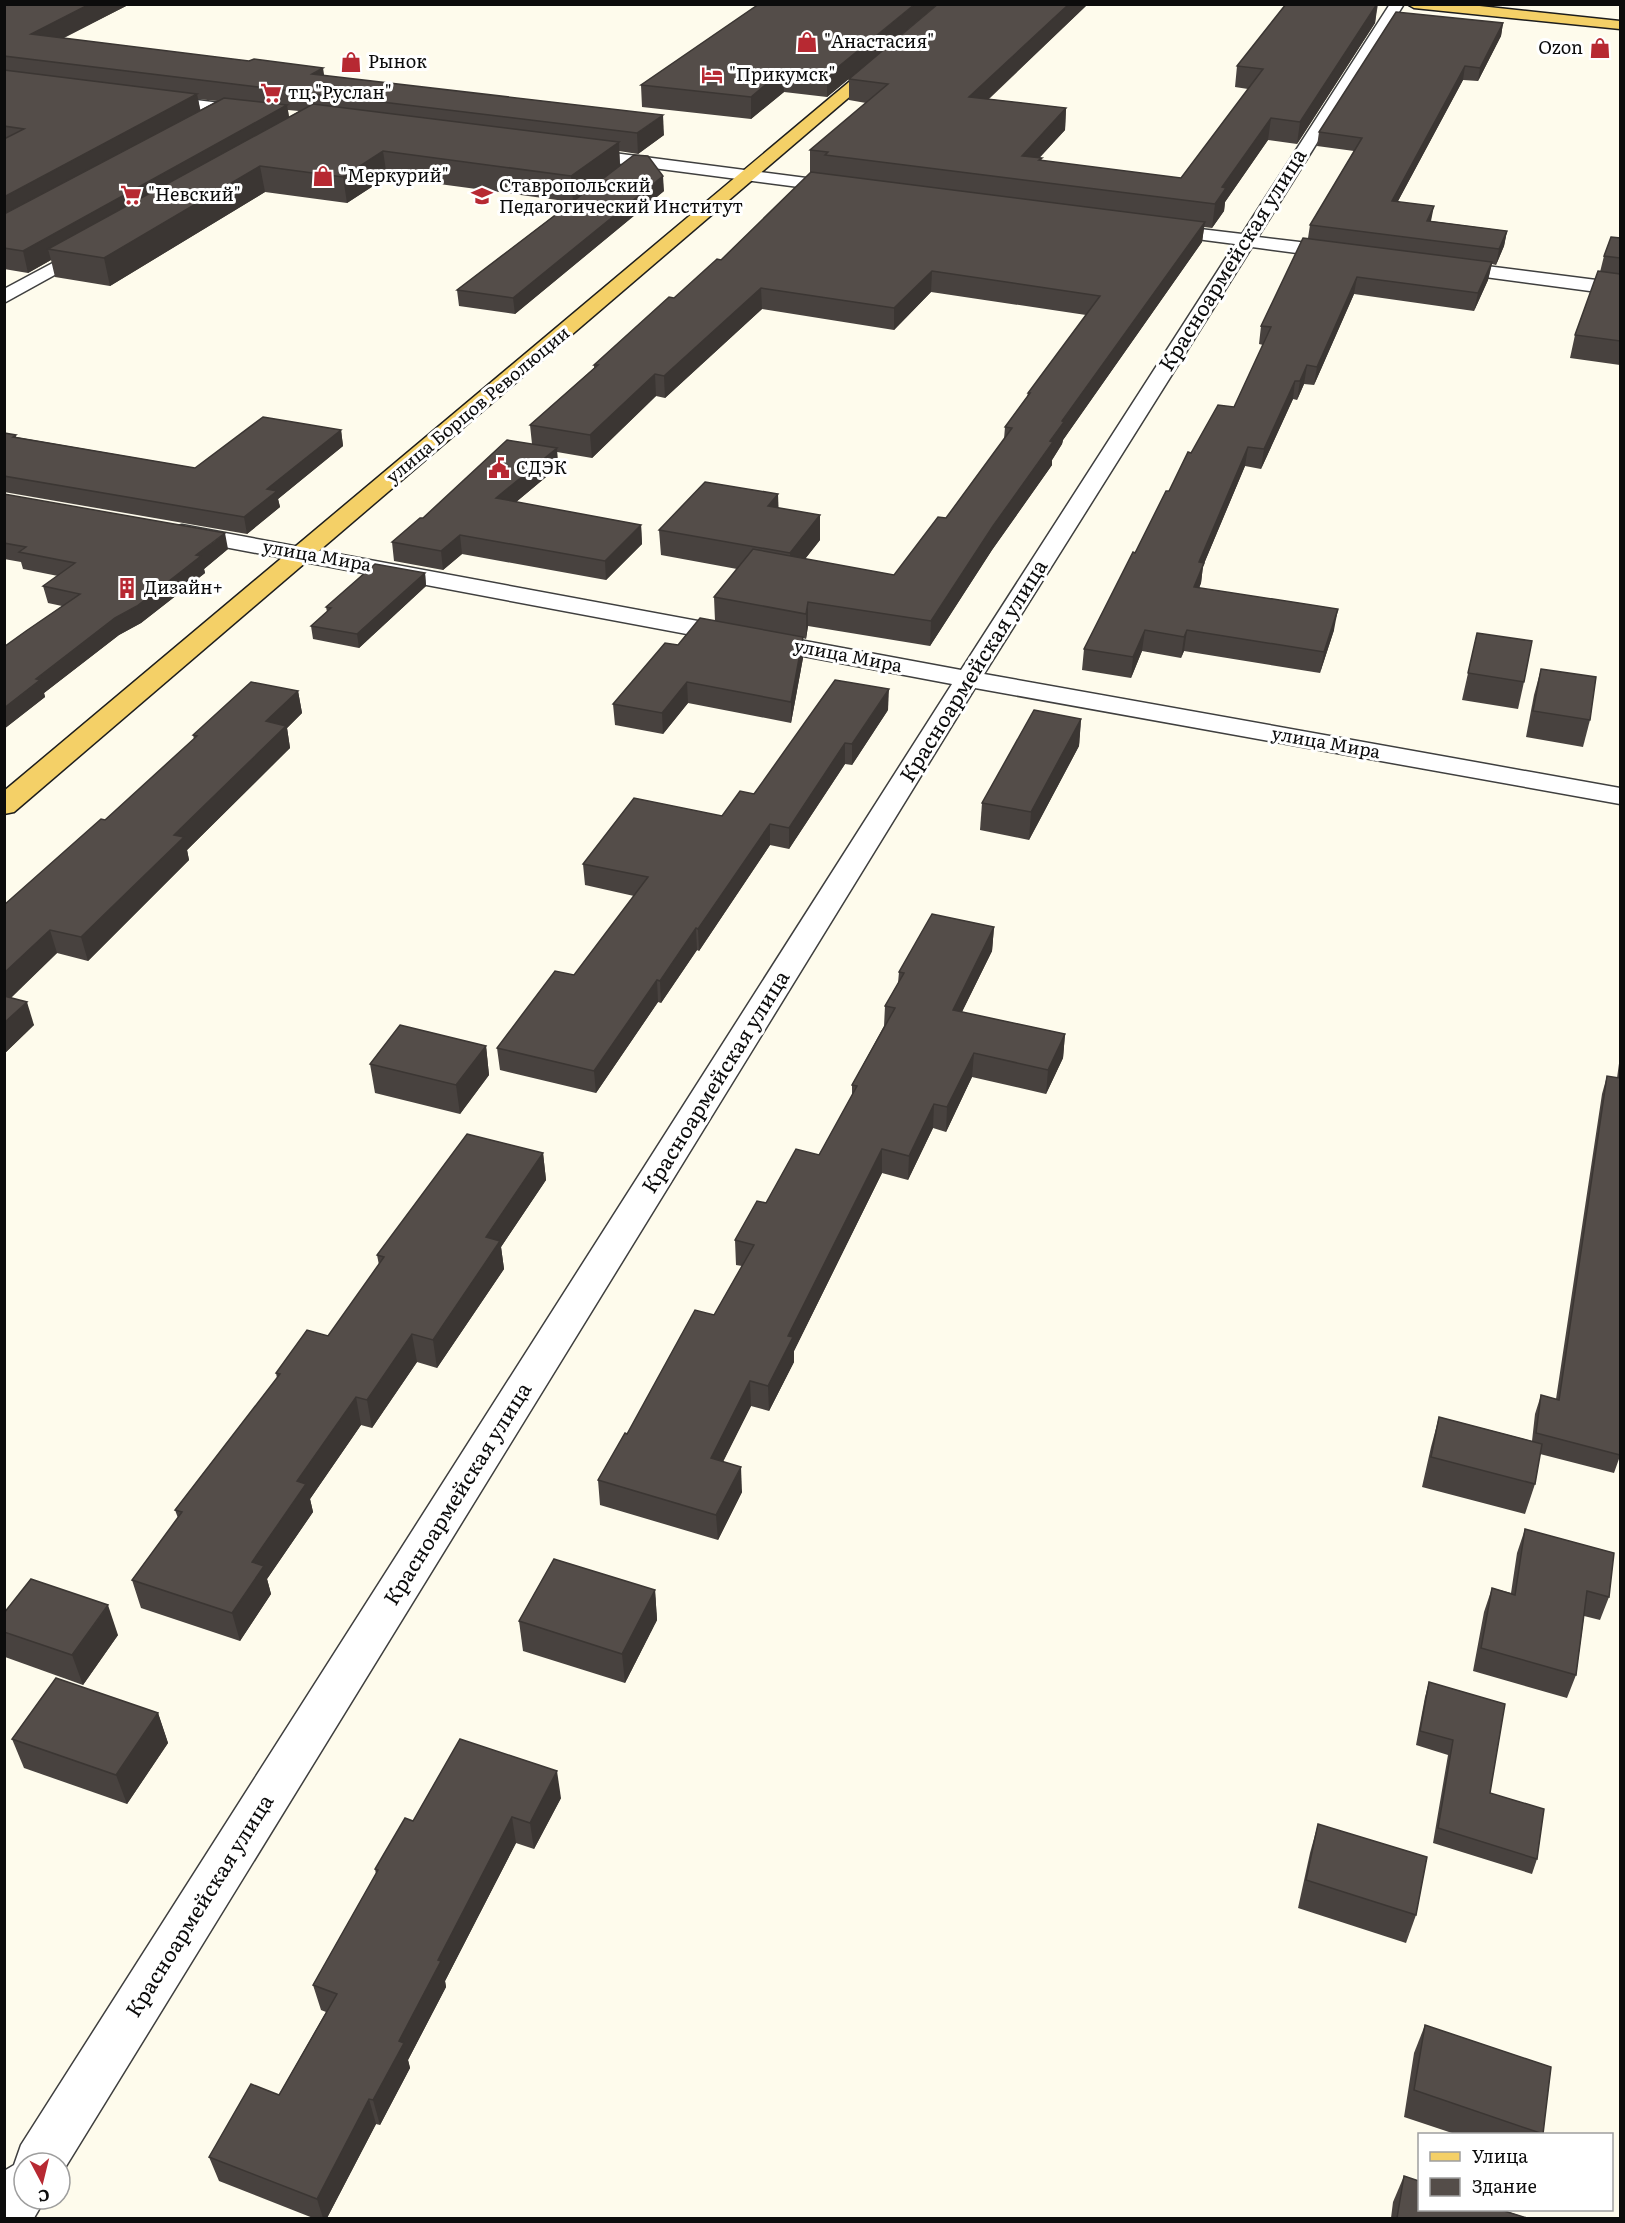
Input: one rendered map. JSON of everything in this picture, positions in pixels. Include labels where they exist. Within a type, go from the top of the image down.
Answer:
[{"type":"main road","name":"улица Борцов Революции","points":[[4,806],[951,4]]},
{"type":"main road","points":[[1414,4],[1620,25]]},
{"type":"street","name":"Красноармейская улица","points":[[47,2151],[968,679],[1397,4]]},
{"type":"street","points":[[133,97],[271,114]]},
{"type":"street","points":[[199,124],[227,108]]},
{"type":"street","points":[[562,151],[856,189]]},
{"type":"street","points":[[1139,227],[1362,256]]},
{"type":"street","points":[[4,297],[105,239]]},
{"type":"street","points":[[1433,265],[1620,289]]},
{"type":"street","name":"улица Мира","points":[[165,529],[968,679],[1620,796]]},
{"type":"building","points":[[4,4],[90,4],[31,34],[323,68],[312,74],[663,115],[637,133],[4,56]]},
{"type":"building","points":[[759,4],[915,4],[827,76],[783,70],[751,97],[641,85]]},
{"type":"building","points":[[938,4],[1069,4],[969,97],[1066,108],[1022,156],[1181,178],[1263,69],[1237,66],[1286,4],[1377,4],[1300,122],[1271,118],[1222,187],[1226,188],[1215,204],[825,155],[828,152],[810,150],[888,84],[849,79]]},
{"type":"building","points":[[1396,12],[1503,23],[1480,68],[1465,66],[1392,201],[1434,206],[1427,221],[1507,231],[1499,249],[1310,225],[1362,138],[1319,132]]},
{"type":"building","points":[[4,70],[197,94],[4,197],[4,139],[24,129],[4,126]]},
{"type":"building","points":[[224,98],[287,105],[23,251],[4,248],[4,214]]},
{"type":"building","points":[[313,104],[619,142],[571,176],[383,151],[343,177],[260,166],[104,258],[48,249]]},
{"type":"building","points":[[634,155],[648,156],[663,176],[513,298],[457,290]]},
{"type":"building","points":[[811,172],[1205,222],[1062,421],[1064,422],[1050,441],[1053,442],[993,526],[931,621],[808,602],[806,614],[714,597],[753,549],[894,575],[938,517],[946,518],[1012,428],[1005,427],[1030,393],[1028,393],[1100,296],[932,271],[894,308],[761,288],[664,376],[655,374],[590,435],[530,425],[598,365],[594,365],[669,297],[674,298],[717,259],[721,260]]},
{"type":"building","points":[[1611,237],[1620,238],[1620,258],[1604,256]]},
{"type":"building","points":[[1303,238],[1492,262],[1478,293],[1357,277],[1317,367],[1307,365],[1300,381],[1295,381],[1264,449],[1248,447],[1199,562],[1204,563],[1194,587],[1338,609],[1324,652],[1187,630],[1184,637],[1145,630],[1133,657],[1084,649],[1133,552],[1135,553],[1188,452],[1191,453],[1218,405],[1234,407],[1271,327],[1261,326]]},
{"type":"building","points":[[1598,271],[1620,274],[1620,341],[1575,335]]},
{"type":"building","points":[[263,417],[341,430],[267,489],[277,491],[244,517],[4,476],[4,433],[16,435],[13,437],[195,468]]},
{"type":"building","points":[[507,440],[557,448],[496,498],[641,525],[605,561],[460,535],[441,551],[392,542],[420,518],[423,518]]},
{"type":"building","points":[[705,482],[778,494],[768,506],[820,515],[790,553],[659,530]]},
{"type":"building","points":[[4,494],[225,533],[196,555],[201,556],[137,606],[115,618],[36,679],[40,680],[4,708],[4,647],[80,594],[43,586],[75,563],[19,552],[26,547],[4,543]]},
{"type":"building","points":[[375,564],[425,573],[357,634],[311,626],[331,608],[326,607]]},
{"type":"building","points":[[700,618],[803,637],[791,702],[687,682],[662,713],[613,704],[665,643],[678,645]]},
{"type":"building","points":[[1477,633],[1532,641],[1524,682],[1468,673]]},
{"type":"building","points":[[1541,669],[1596,677],[1590,720],[1533,711]]},
{"type":"building","points":[[835,680],[889,689],[852,744],[845,743],[789,828],[770,824],[698,929],[696,928],[660,981],[657,980],[594,1071],[497,1048],[555,971],[574,975],[648,877],[583,864],[634,798],[722,816],[740,791],[754,794]]},
{"type":"building","points":[[251,682],[298,691],[266,721],[286,726],[174,835],[184,837],[81,937],[50,930],[4,973],[4,905],[101,819],[105,820],[197,736],[193,735]]},
{"type":"building","points":[[1034,710],[1081,719],[1031,812],[982,803]]},
{"type":"building","points":[[932,914],[994,927],[953,1010],[1065,1034],[1048,1070],[974,1053],[947,1107],[934,1104],[909,1156],[882,1149],[788,1336],[793,1337],[768,1386],[750,1381],[711,1458],[741,1467],[716,1515],[598,1480],[625,1433],[627,1434],[695,1310],[714,1315],[754,1245],[735,1240],[757,1201],[766,1203],[796,1149],[819,1155],[857,1086],[852,1085],[895,1008],[885,1006],[904,973],[899,972]]},
{"type":"building","points":[[4,996],[27,1002],[4,1023]]},
{"type":"building","points":[[400,1025],[486,1046],[456,1085],[370,1064]]},
{"type":"building","points":[[1620,1070],[1620,1455],[1536,1433],[1541,1395],[1559,1400],[1607,1076],[1619,1078]]},
{"type":"building","points":[[467,1134],[543,1153],[486,1237],[500,1241],[433,1340],[412,1334],[367,1400],[356,1397],[297,1481],[306,1484],[252,1562],[264,1566],[232,1613],[132,1580],[182,1512],[175,1510],[280,1374],[276,1373],[307,1330],[328,1336],[384,1257],[377,1255]]},
{"type":"building","points":[[1439,1417],[1542,1444],[1535,1484],[1431,1457]]},
{"type":"building","points":[[1525,1529],[1614,1553],[1609,1597],[1587,1591],[1576,1675],[1481,1648],[1492,1588],[1515,1595]]},
{"type":"building","points":[[554,1559],[655,1590],[622,1654],[519,1621]]},
{"type":"building","points":[[31,1579],[108,1605],[72,1655],[4,1632],[4,1613]]},
{"type":"building","points":[[56,1678],[158,1713],[116,1775],[12,1739]]},
{"type":"building","points":[[1429,1682],[1505,1704],[1490,1793],[1544,1809],[1537,1859],[1438,1828],[1453,1740],[1420,1731]]},
{"type":"building","points":[[460,1739],[557,1771],[530,1823],[512,1817],[399,2041],[404,2043],[373,2100],[369,2099],[317,2199],[209,2157],[251,2084],[279,2095],[337,1994],[313,1985],[405,1818],[413,1821]]},
{"type":"building","points":[[1318,1824],[1427,1857],[1416,1915],[1306,1880]]},
{"type":"building","points":[[1425,2025],[1551,2067],[1543,2133],[1414,2090]]},
{"type":"building","points":[[1404,2176],[1418,2181],[1418,2211],[1504,2211],[1527,2218],[1397,2218]]},
{"type":"place","name":"\"Анастасия\"","points":[[807,42]]},
{"type":"place","name":"Ozon","points":[[1600,48]]},
{"type":"place","name":"Рынок","points":[[351,62]]},
{"type":"place","name":"\"Прикумск\"","points":[[712,75]]},
{"type":"place","name":"тц.\"Руслан\"","points":[[271,93]]},
{"type":"place","name":"\"Меркурий\"","points":[[323,176]]},
{"type":"place","name":"\"Невский\"","points":[[131,195]]},
{"type":"place","name":"Ставропольский Педагогический Институт","points":[[482,196]]},
{"type":"place","name":"СДЭК","points":[[499,468]]},
{"type":"place","name":"Дизайн+","points":[[127,588]]}]
